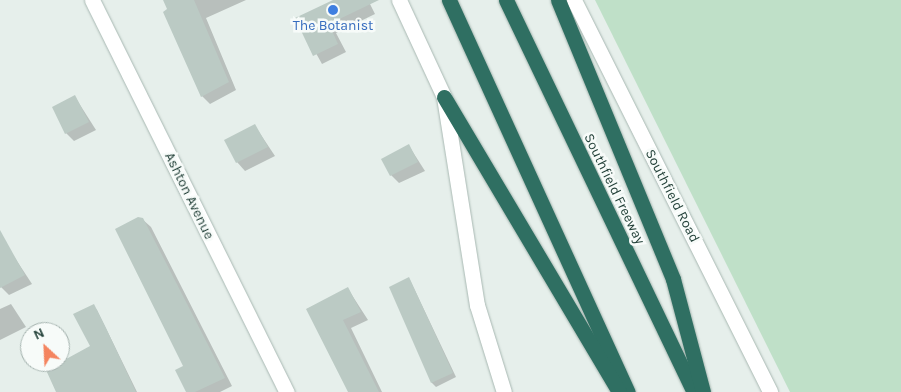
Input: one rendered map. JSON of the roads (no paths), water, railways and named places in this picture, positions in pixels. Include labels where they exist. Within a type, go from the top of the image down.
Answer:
[{"type":"highway","points":[[449,0],[628,392]]},
{"type":"highway","name":"Southfield Freeway","points":[[506,0],[694,392]]},
{"type":"highway","points":[[558,0],[673,279],[703,392]]},
{"type":"highway","points":[[444,97],[619,392]]},
{"type":"main road","name":"Ashton Avenue","points":[[92,0],[287,392]]},
{"type":"main road","points":[[399,0],[444,97],[477,304],[504,392]]},
{"type":"main road","name":"Southfield Road","points":[[574,0],[770,392]]},
{"type":"place","name":"The Botanist","points":[[333,10]]}]
